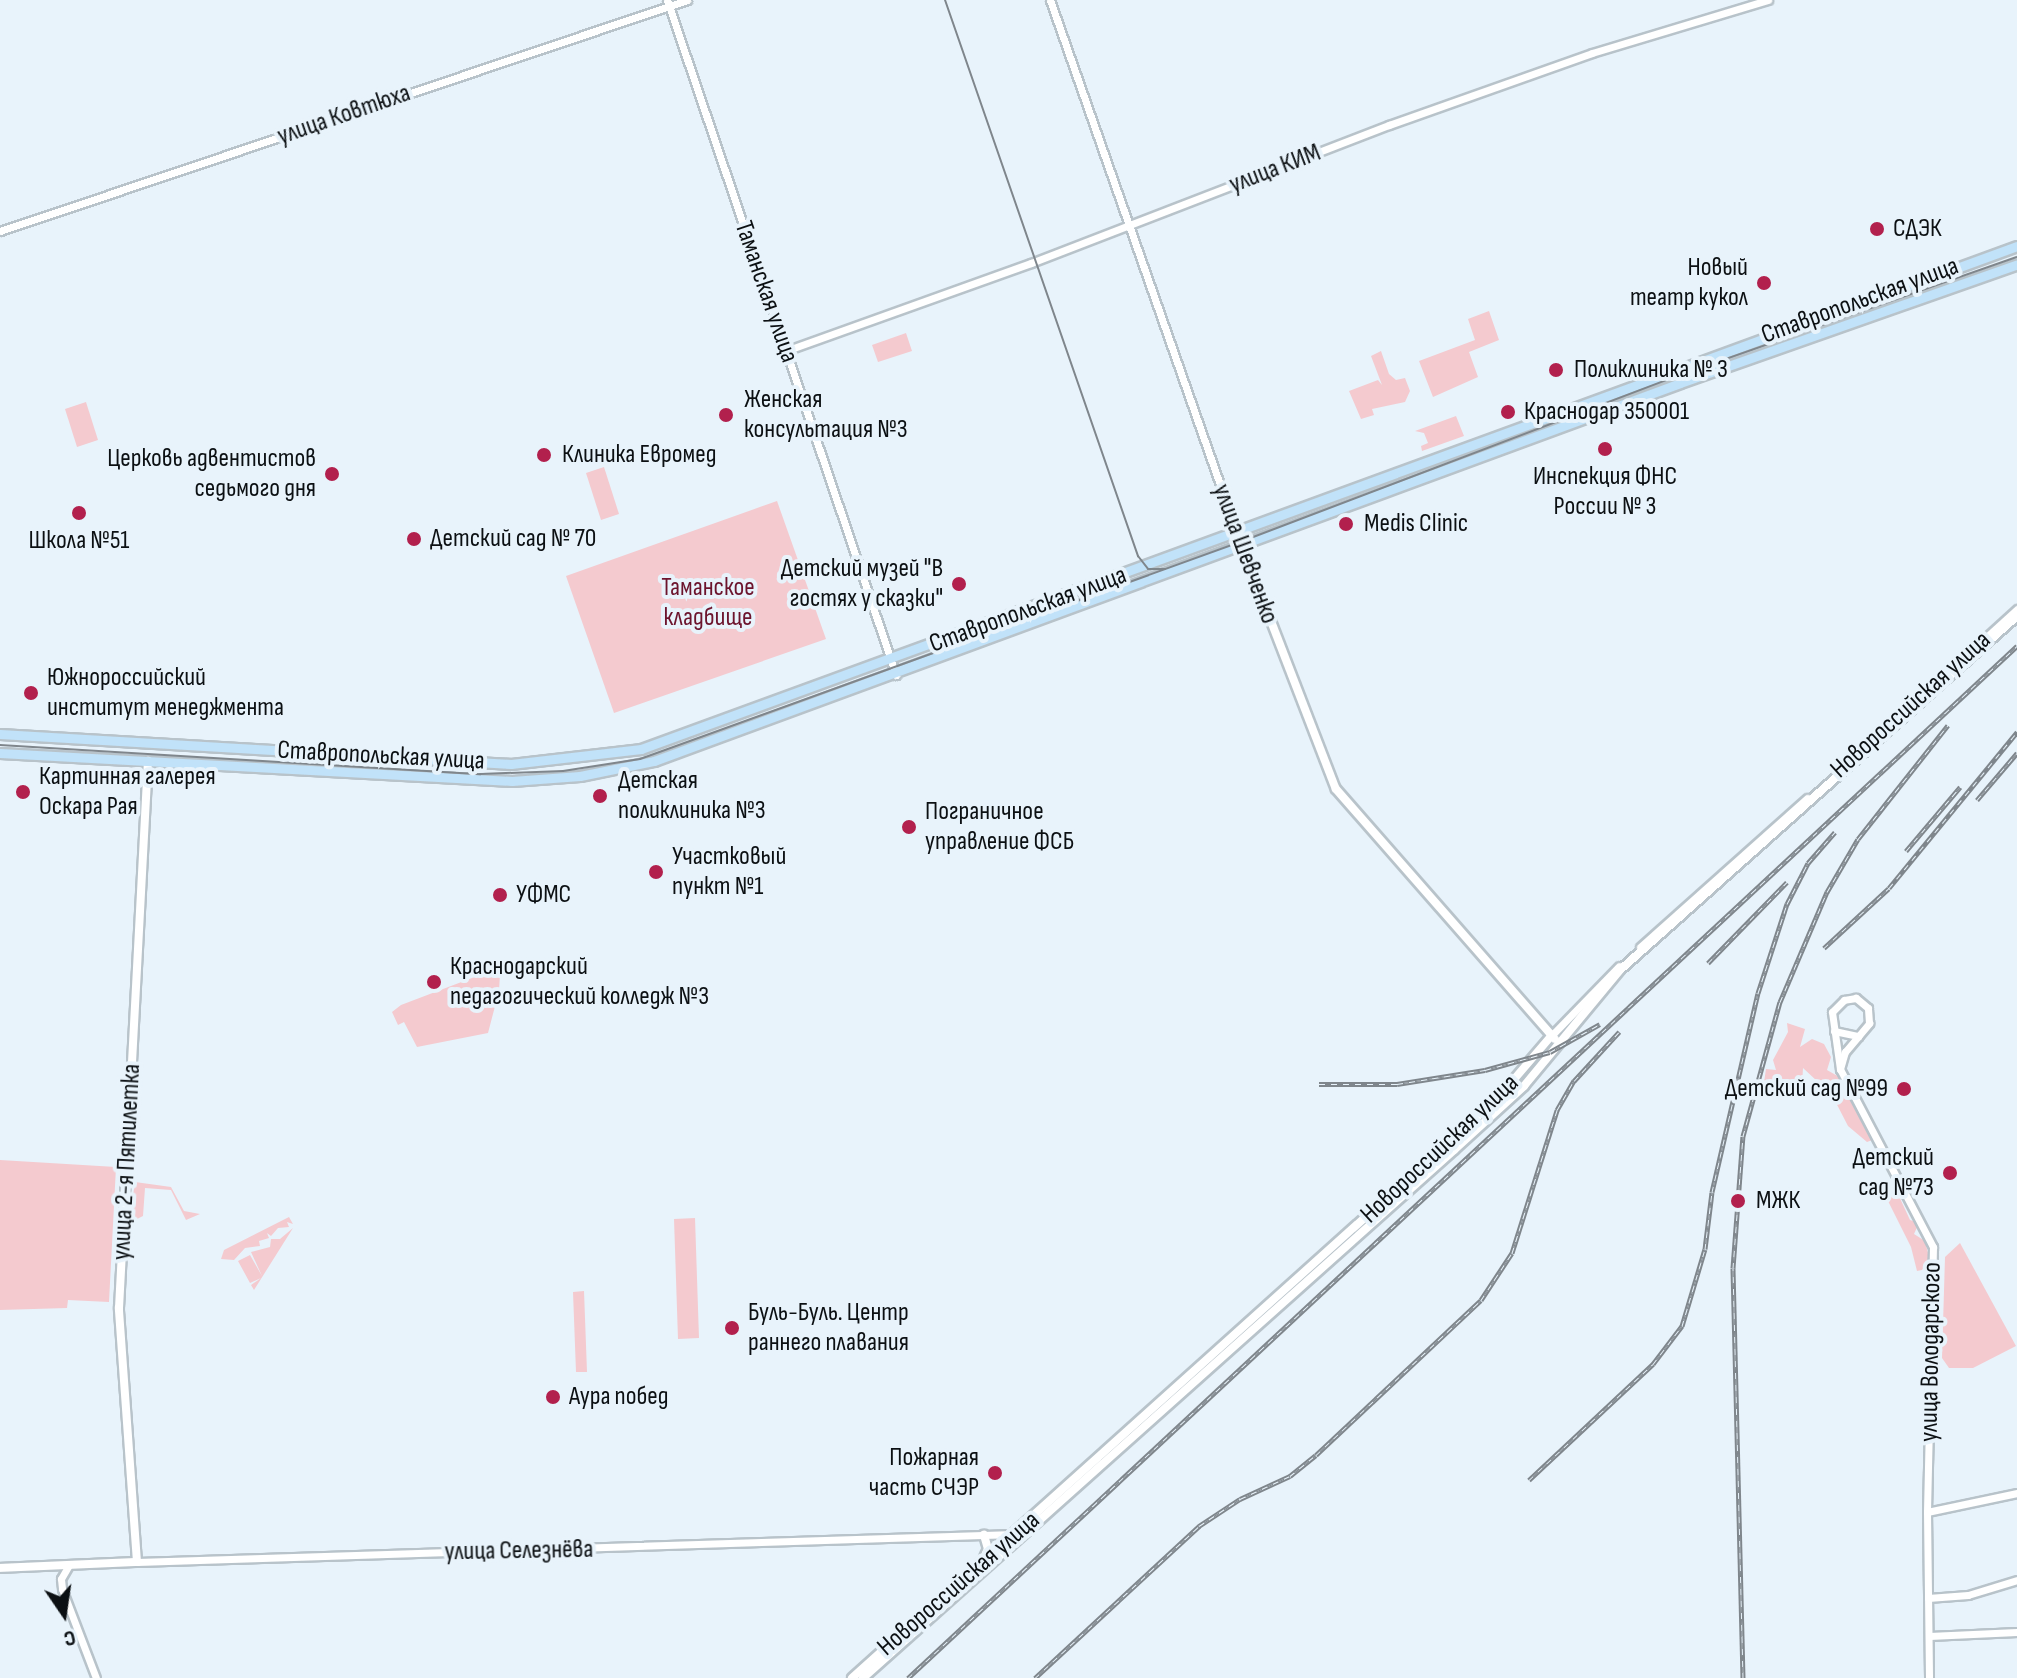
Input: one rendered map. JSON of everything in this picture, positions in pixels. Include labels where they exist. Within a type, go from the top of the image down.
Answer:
[{"type":"main road","name":"Ставропольская улица","points":[[0,734],[459,762],[557,762],[665,742],[1237,533],[1674,367],[2017,246]]},
{"type":"main road","name":"Ставропольская улица","points":[[0,753],[469,780],[559,779],[677,754],[1242,548],[1680,383],[2017,264]]},
{"type":"main road","name":"улица Шевченко","points":[[1237,533],[1336,789],[1555,1038]]},
{"type":"main road","name":"Новороссийская улица","points":[[852,1678],[1498,1098],[1620,970],[2017,616]]},
{"type":"main road","name":"улица 2-я Пятилетка","points":[[137,1562],[119,1308],[148,761]]},
{"type":"main road","name":"Новороссийская улица","points":[[863,1678],[1024,1539],[1524,1086],[1555,1038]]},
{"type":"main road","points":[[981,1563],[988,1549],[984,1535]]},
{"type":"main road","name":"улица Селезнёва","points":[[0,1570],[137,1562]]},
{"type":"street","name":"улица Ковтюха","points":[[0,231],[668,3],[687,0]]},
{"type":"street","name":"улица Шевченко","points":[[1050,0],[1237,533]]},
{"type":"street","name":"улица КИМ","points":[[785,351],[1592,53],[1768,0]]},
{"type":"street","name":"Таманская улица","points":[[668,3],[896,675]]},
{"type":"street","name":"Новороссийская улица","points":[[1555,1038],[1689,902],[2017,609]]},
{"type":"street","name":"улица Володарского","points":[[1862,1034],[1869,1018],[1865,1004],[1850,998],[1838,1004],[1832,1012],[1840,1069],[1933,1247],[1927,1512],[1929,1678]]},
{"type":"street","points":[[1834,1031],[1846,1037],[1862,1034]]},
{"type":"street","points":[[1840,1069],[1845,1052],[1862,1034]]},
{"type":"street","points":[[1927,1512],[2017,1493]]},
{"type":"street","name":"улица Селезнёва","points":[[137,1562],[1014,1534],[1024,1539]]},
{"type":"street","points":[[69,1565],[61,1579],[96,1678]]},
{"type":"street","points":[[1928,1598],[1968,1595],[2017,1580]]},
{"type":"street","points":[[1929,1636],[2017,1632]]},
{"type":"green space","points":[[1489,311],[1499,340],[1469,352],[1478,377],[1433,397],[1419,361],[1475,340],[1468,319]]},
{"type":"green space","points":[[906,333],[912,351],[878,362],[872,345]]},
{"type":"green space","points":[[1381,351],[1389,374],[1396,380],[1405,378],[1410,391],[1405,402],[1372,409],[1374,415],[1361,419],[1349,391],[1378,380],[1382,385],[1371,356]]},
{"type":"green space","points":[[86,402],[98,440],[77,447],[65,409]]},
{"type":"green space","points":[[1456,416],[1464,436],[1422,451],[1421,446],[1428,443],[1424,433],[1415,431]]},
{"type":"green space","points":[[604,467],[619,514],[601,520],[586,473]]},
{"type":"green space","name":"Таманское кладбище","points":[[777,501],[826,639],[614,713],[566,576]]},
{"type":"green space","points":[[493,970],[500,974],[499,991],[488,1033],[417,1047],[404,1022],[398,1025],[392,1012],[401,1005]]},
{"type":"green space","points":[[1787,1023],[1805,1029],[1800,1047],[1812,1039],[1824,1044],[1831,1057],[1827,1070],[1841,1078],[1838,1087],[1852,1097],[1875,1139],[1867,1142],[1848,1126],[1832,1095],[1803,1068],[1802,1086],[1781,1100],[1776,1091],[1763,1089],[1766,1069],[1776,1070],[1773,1060],[1788,1032]]},
{"type":"green space","points":[[0,1160],[116,1167],[109,1302],[68,1300],[67,1308],[0,1310]]},
{"type":"green space","points":[[1885,1180],[1898,1194],[1910,1220],[1919,1223],[1914,1234],[1925,1241],[1929,1257],[1922,1270],[1917,1271],[1911,1247],[1881,1187]]},
{"type":"green space","points":[[135,1182],[171,1187],[184,1211],[200,1214],[186,1220],[171,1190],[145,1188],[143,1216],[135,1220],[130,1216]]},
{"type":"green space","points":[[289,1217],[293,1224],[287,1222],[289,1227],[278,1228],[271,1236],[267,1233],[269,1238],[259,1241],[260,1246],[245,1248],[234,1260],[221,1259],[224,1250]]},
{"type":"green space","points":[[695,1218],[699,1338],[678,1339],[674,1219]]},
{"type":"green space","points":[[293,1228],[254,1290],[251,1285],[261,1278],[250,1283],[238,1261],[250,1255],[262,1276],[251,1252],[270,1247],[271,1239],[280,1239]]},
{"type":"green space","points":[[1960,1243],[2016,1346],[1973,1368],[1949,1368],[1942,1358],[1945,1257]]},
{"type":"green space","points":[[584,1291],[587,1372],[576,1372],[573,1292]]},
{"type":"tram line","points":[[945,0],[1138,556],[1148,569],[1165,569]]},
{"type":"tram line","points":[[0,745],[480,774],[563,771],[640,759],[1240,542],[1677,376],[2017,257]]},
{"type":"railway","points":[[908,1678],[2017,646]]},
{"type":"railway","points":[[1743,1678],[1733,1268],[1743,1136],[1780,1002],[1827,892],[1858,839],[1948,725]]},
{"type":"railway","points":[[1824,948],[1889,888],[2017,732]]},
{"type":"railway","points":[[1977,800],[2017,753]]},
{"type":"railway","points":[[1906,851],[1960,787]]},
{"type":"railway","points":[[1529,1480],[1653,1364],[1682,1326],[1705,1249],[1712,1192],[1758,993],[1787,904],[1808,863],[1835,832]]},
{"type":"railway","points":[[1708,963],[1787,882]]},
{"type":"railway","points":[[1319,1084],[1397,1084],[1485,1070],[1550,1052],[1600,1024]]},
{"type":"railway","points":[[1035,1678],[1199,1526],[1240,1499],[1290,1476],[1316,1455],[1481,1300],[1512,1253],[1557,1110],[1574,1081],[1619,1032]]},
{"type":"place","name":"СДЭК","points":[[1877,229]]},
{"type":"place","name":"Новый театр кукол","points":[[1764,283]]},
{"type":"place","name":"Поликлиника № 3","points":[[1556,370]]},
{"type":"place","name":"Краснодар 350001","points":[[1508,412]]},
{"type":"place","name":"Женская консультация №3","points":[[726,415]]},
{"type":"place","name":"Инспекция ФНС России № 3","points":[[1605,449]]},
{"type":"place","name":"Клиника Евромед","points":[[544,455]]},
{"type":"place","name":"Церковь адвентистов седьмого дня","points":[[332,474]]},
{"type":"place","name":"Школа №51","points":[[79,513]]},
{"type":"place","name":"Medis Clinic","points":[[1346,524]]},
{"type":"place","name":"Детский сад № 70","points":[[414,539]]},
{"type":"place","name":"Детский музей \"В гостях у сказки\"","points":[[959,584]]},
{"type":"place","name":"Южнороссийский институт менеджмента","points":[[31,693]]},
{"type":"place","name":"Картинная галерея Оскара Рая","points":[[23,792]]},
{"type":"place","name":"Детская поликлиника №3","points":[[600,796]]},
{"type":"place","name":"Пограничное управление ФСБ","points":[[909,827]]},
{"type":"place","name":"Участковый пункт №1","points":[[656,872]]},
{"type":"place","name":"УФМС","points":[[500,895]]},
{"type":"place","name":"Краснодарский педагогический колледж №3","points":[[434,982]]},
{"type":"place","name":"Детский сад №99","points":[[1904,1089]]},
{"type":"place","name":"Детский сад №73","points":[[1950,1173]]},
{"type":"place","name":"МЖК","points":[[1738,1201]]},
{"type":"place","name":"Буль-Буль. Центр раннего плавания","points":[[732,1328]]},
{"type":"place","name":"Аура побед","points":[[553,1397]]},
{"type":"place","name":"Пожарная часть СЧЭР","points":[[995,1473]]}]
